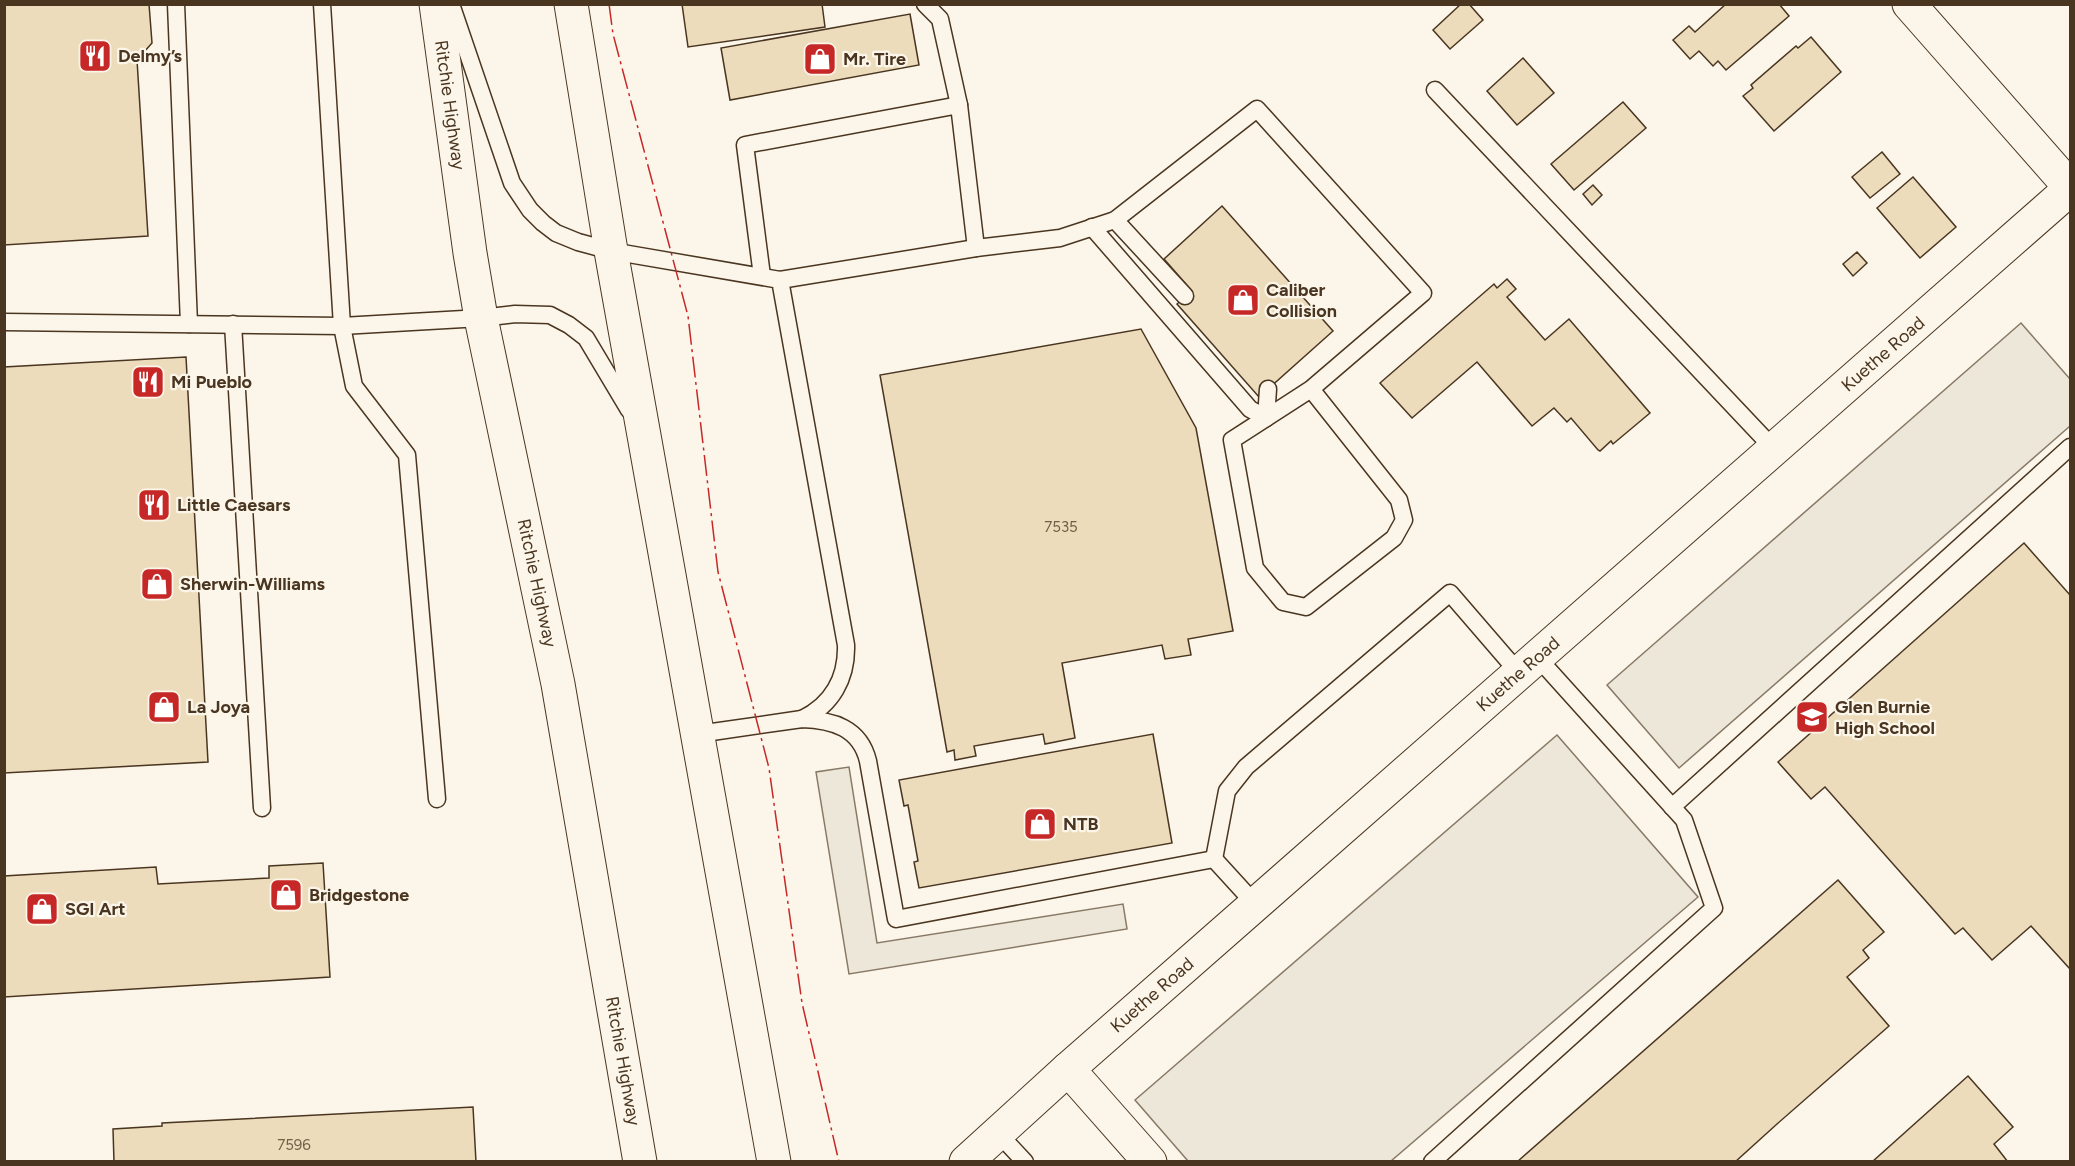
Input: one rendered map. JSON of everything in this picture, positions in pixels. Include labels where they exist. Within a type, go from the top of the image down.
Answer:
[{"type":"main road","name":"Ritchie Highway","points":[[436,4],[481,318],[558,684],[640,1161]]},
{"type":"main road","points":[[570,4],[611,251],[774,1161]]},
{"type":"main road","points":[[1909,4],[2070,188]]},
{"type":"main road","name":"Kuethe Road","points":[[966,1161],[2070,188]]},
{"type":"main road","points":[[1068,1070],[1150,1161]]},
{"type":"lane","points":[[176,4],[189,324]]},
{"type":"lane","points":[[322,4],[342,326],[354,386],[407,455],[437,799]]},
{"type":"lane","points":[[452,4],[513,183],[538,218],[556,233],[611,251],[780,280],[976,248],[1060,238],[1115,220],[1257,109],[1423,293],[1311,389],[1232,440],[1255,568],[1282,602],[1306,607],[1394,538],[1404,520],[1399,500],[1311,389]]},
{"type":"lane","points":[[926,4],[940,19],[959,105],[976,248]]},
{"type":"lane","points":[[1435,90],[1774,449]]},
{"type":"lane","points":[[762,276],[745,145],[959,105]]},
{"type":"lane","points":[[1115,220],[1185,296]]},
{"type":"lane","points":[[1092,227],[1250,409],[1266,418]]},
{"type":"lane","points":[[780,280],[847,660],[835,692],[827,703],[802,719]]},
{"type":"lane","points":[[4,322],[342,326],[515,314],[550,315],[569,325],[586,338],[626,403],[648,452]]},
{"type":"lane","points":[[233,324],[262,808]]},
{"type":"lane","points":[[1266,418],[1268,389]]},
{"type":"lane","points":[[1672,807],[2070,447]]},
{"type":"lane","points":[[1214,859],[1227,791],[1246,767],[1450,593],[1528,665],[1684,820],[1714,908],[1432,1161]]},
{"type":"lane","points":[[698,734],[802,719],[828,721],[841,726],[858,739],[865,749],[896,919],[1214,859]]},
{"type":"lane","points":[[1214,859],[1256,904]]},
{"type":"lane","points":[[998,1133],[1025,1161]]},
{"type":"shaded area","points":[[2021,323],[2070,379],[2070,426],[1679,768],[1607,685]]},
{"type":"shaded area","points":[[1557,735],[1698,897],[1391,1161],[1188,1161],[1135,1100]]},
{"type":"shaded area","points":[[849,767],[877,943],[1123,904],[1127,929],[849,974],[816,772]]},
{"type":"building","points":[[4,4],[149,4],[152,43],[137,60],[148,236],[4,245]]},
{"type":"building","points":[[682,4],[822,4],[825,27],[688,47]]},
{"type":"building","points":[[1461,4],[1469,4],[1483,20],[1450,49],[1433,30]]},
{"type":"building","points":[[1726,4],[1779,4],[1789,16],[1726,70],[1718,61],[1713,66],[1699,51],[1690,59],[1673,40],[1689,26],[1695,32]]},
{"type":"building","name":"Mr. Tire","points":[[910,14],[919,65],[730,100],[721,48]]},
{"type":"building","points":[[1811,37],[1841,72],[1774,131],[1743,96],[1753,88],[1751,85],[1796,46],[1798,48]]},
{"type":"building","points":[[1523,58],[1554,93],[1517,125],[1487,91]]},
{"type":"building","points":[[1623,102],[1646,128],[1574,190],[1551,164]]},
{"type":"building","points":[[1882,152],[1900,174],[1870,198],[1852,177]]},
{"type":"building","points":[[1913,177],[1956,227],[1920,258],[1877,208]]},
{"type":"building","points":[[1593,185],[1602,195],[1592,205],[1583,194]]},
{"type":"building","name":"Caliber Collision","points":[[1222,206],[1333,331],[1259,397],[1177,304],[1192,291],[1164,259]]},
{"type":"building","points":[[1857,252],[1867,263],[1853,276],[1843,264]]},
{"type":"building","points":[[1507,279],[1516,289],[1507,297],[1545,340],[1569,319],[1650,413],[1613,444],[1611,441],[1600,451],[1598,450],[1571,418],[1567,422],[1554,408],[1532,426],[1477,362],[1412,418],[1380,383],[1494,284],[1497,288]]},
{"type":"building","points":[[1141,329],[1196,428],[1233,631],[1188,639],[1191,655],[1165,659],[1162,645],[1062,663],[1075,738],[1045,744],[1043,734],[974,746],[976,756],[955,760],[954,750],[947,752],[880,375]]},
{"type":"building","points":[[186,357],[208,762],[4,773],[4,367]]},
{"type":"building","points":[[2024,543],[2070,595],[2070,969],[2031,926],[1992,960],[1963,928],[1955,934],[1825,787],[1811,799],[1778,762]]},
{"type":"building","name":"NTB","points":[[1153,734],[1172,843],[919,888],[914,862],[918,861],[908,805],[904,806],[899,780]]},
{"type":"building","points":[[323,863],[330,977],[4,997],[4,876],[156,867],[158,884],[269,878],[269,866]]},
{"type":"building","points":[[1838,880],[1884,932],[1863,950],[1869,958],[1847,977],[1889,1026],[1735,1162],[1517,1162]]},
{"type":"building","points":[[1968,1076],[2013,1127],[1994,1144],[2008,1162],[1872,1162]]},
{"type":"building","points":[[473,1107],[476,1162],[114,1162],[113,1129],[162,1126],[162,1123]]},
{"type":"power","points":[[609,4],[613,34],[688,316],[718,572],[769,768],[802,1003],[839,1162]]},
{"type":"place","name":"Delmy’s","points":[[95,56]]},
{"type":"place","name":"Mr. Tire","points":[[820,59]]},
{"type":"place","name":"Caliber Collision","points":[[1243,300]]},
{"type":"place","name":"Mi Pueblo","points":[[148,382]]},
{"type":"place","name":"Little Caesars","points":[[154,505]]},
{"type":"place","name":"Sherwin-Williams","points":[[157,584]]},
{"type":"place","name":"La Joya","points":[[164,707]]},
{"type":"place","name":"Glen Burnie High School","points":[[1812,717]]},
{"type":"place","name":"NTB","points":[[1040,824]]},
{"type":"place","name":"Bridgestone","points":[[286,895]]},
{"type":"place","name":"SGI Art","points":[[42,909]]}]
